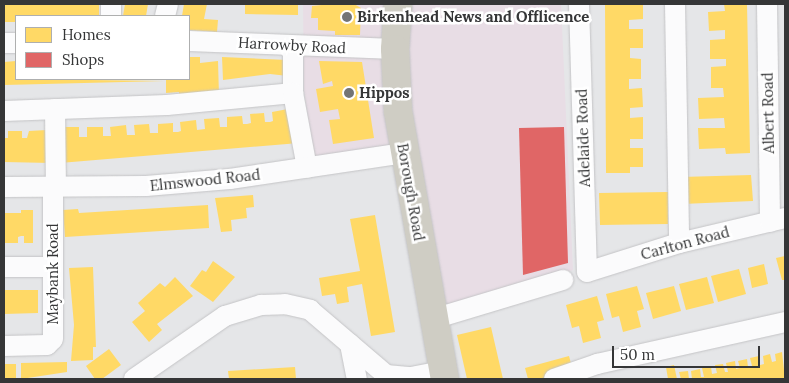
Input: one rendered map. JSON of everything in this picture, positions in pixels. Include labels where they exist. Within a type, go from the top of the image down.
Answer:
[{"type":"highway","name":"Borough Road","points":[[398,4],[395,49],[398,111],[444,375]]},
{"type":"street","name":"Adelaide Road","points":[[579,4],[586,272]]},
{"type":"street","points":[[675,4],[679,243]]},
{"type":"street","name":"Albert Road","points":[[767,4],[777,128],[778,220]]},
{"type":"street","name":"Harrowby Road","points":[[190,41],[395,49]]},
{"type":"street","points":[[293,46],[293,93],[307,168]]},
{"type":"street","points":[[4,111],[167,104],[293,93]]},
{"type":"street","name":"Maybank Road","points":[[4,346],[46,345],[53,339],[52,267],[55,109]]},
{"type":"street","name":"Elmswood Road","points":[[4,187],[146,186],[307,168],[404,153]]},
{"type":"street","name":"Carlton Road","points":[[586,272],[679,243],[778,220]]},
{"type":"street","points":[[4,267],[52,267]]},
{"type":"street","points":[[433,319],[563,280]]},
{"type":"street","points":[[134,379],[224,316],[261,305],[285,304],[310,310],[386,375],[410,377],[444,375]]},
{"type":"street","points":[[554,379],[597,364],[785,322]]},
{"type":"street","points":[[350,344],[357,379]]},
{"type":"shaded area","points":[[303,4],[561,4],[573,270],[440,310],[410,151],[314,158],[304,92]]},
{"type":"building: Homes","points":[[4,4],[99,4],[99,15],[15,15],[15,22],[4,22]]},
{"type":"building: Homes","points":[[125,4],[148,4],[146,15],[123,15]]},
{"type":"building: Homes","points":[[184,4],[207,4],[204,19],[218,20],[217,32],[190,30],[190,15],[182,15]]},
{"type":"building: Homes","points":[[245,4],[298,4],[298,15],[245,14]]},
{"type":"building: Homes","points":[[354,4],[361,8],[360,35],[335,35],[335,31],[318,30],[318,18],[311,18],[312,6]]},
{"type":"building: Homes","points":[[605,4],[643,4],[643,19],[629,20],[629,29],[643,29],[643,48],[630,48],[630,58],[641,59],[641,79],[629,79],[629,89],[642,88],[643,107],[630,108],[630,118],[643,117],[643,139],[630,139],[630,148],[643,148],[643,167],[630,167],[630,173],[606,173]]},
{"type":"building: Homes","points":[[724,4],[747,4],[750,153],[726,154],[725,148],[699,149],[698,128],[725,128],[724,118],[699,119],[698,98],[724,97],[723,88],[711,88],[711,67],[726,66],[726,59],[710,59],[710,40],[725,39],[725,30],[709,31],[708,12],[725,11]]},
{"type":"building: Homes","points":[[190,57],[200,57],[200,63],[218,61],[219,96],[179,100],[179,92],[166,93],[166,80],[190,80]]},
{"type":"building: Homes","points":[[222,57],[287,60],[288,76],[270,74],[223,80]]},
{"type":"building: Homes","points":[[15,61],[15,80],[164,81],[4,85],[4,62]]},
{"type":"building: Homes","points":[[319,61],[362,62],[374,138],[333,144],[329,120],[340,119],[338,109],[320,112],[316,89],[333,86],[332,81],[323,84]]},
{"type":"building: Homes","points":[[288,109],[299,143],[60,163],[64,127],[79,127],[79,137],[87,137],[87,127],[103,127],[103,136],[111,136],[110,127],[126,125],[127,135],[135,135],[134,125],[149,124],[150,133],[158,133],[158,124],[173,123],[173,132],[178,132],[181,131],[180,122],[196,120],[197,130],[205,129],[204,119],[219,118],[220,127],[227,127],[227,117],[242,116],[243,124],[247,124],[251,123],[250,114],[264,113],[265,122],[270,122],[273,121],[272,112]]},
{"type":"building: Homes","points":[[47,130],[52,163],[4,162],[4,138],[8,138],[8,131],[22,131],[22,138],[27,138],[29,131]]},
{"type":"building: Homes","points":[[751,175],[753,201],[682,204],[681,177]]},
{"type":"building: Homes","points":[[668,192],[668,224],[600,225],[599,193]]},
{"type":"building: Homes","points":[[253,195],[254,207],[246,208],[247,218],[231,220],[232,231],[221,232],[215,198]]},
{"type":"building: Homes","points":[[208,205],[209,228],[65,237],[63,210],[78,209],[79,213]]},
{"type":"building: Homes","points":[[21,210],[33,210],[33,243],[24,243],[24,236],[21,236],[18,237],[18,243],[4,243],[4,213],[21,213]]},
{"type":"building: Homes","points":[[375,215],[395,332],[371,336],[362,284],[347,287],[349,302],[337,304],[335,294],[322,296],[319,278],[360,271],[350,219]]},
{"type":"building: Homes","points":[[785,256],[785,280],[782,280],[776,258]]},
{"type":"building: Homes","points":[[213,261],[235,277],[213,302],[190,286],[202,270],[206,272]]},
{"type":"building: Homes","points":[[764,264],[768,284],[752,288],[748,268]]},
{"type":"building: Homes","points":[[93,267],[96,347],[93,347],[93,360],[71,361],[74,325],[69,268]]},
{"type":"building: Homes","points":[[739,269],[746,294],[718,302],[711,276]]},
{"type":"building: Homes","points":[[175,277],[193,296],[157,324],[162,330],[149,342],[132,322],[145,311],[138,303],[160,283],[165,287]]},
{"type":"building: Homes","points":[[707,277],[714,303],[686,310],[679,284]]},
{"type":"building: Homes","points":[[637,286],[644,309],[637,311],[641,327],[623,332],[619,316],[612,318],[606,294]]},
{"type":"building: Homes","points":[[674,286],[681,311],[653,319],[646,293]]},
{"type":"building: Homes","points":[[4,290],[38,290],[38,313],[4,314]]},
{"type":"building: Homes","points":[[597,296],[604,320],[597,322],[601,338],[583,343],[579,326],[572,328],[566,305]]},
{"type":"building: Homes","points":[[491,327],[503,379],[467,379],[457,335]]},
{"type":"building: Homes","points":[[109,349],[121,365],[102,379],[95,379],[86,366]]},
{"type":"building: Homes","points":[[782,352],[785,379],[692,379],[691,371],[700,369],[701,377],[704,377],[702,368],[711,367],[712,374],[717,373],[715,365],[723,364],[725,372],[728,372],[726,363],[735,361],[736,369],[740,368],[738,361],[747,359],[748,367],[752,366],[750,358],[759,356],[760,365],[764,364],[763,356],[770,354],[772,362],[776,361],[775,354]]},
{"type":"building: Homes","points":[[569,356],[573,371],[544,379],[528,379],[525,368]]},
{"type":"building: Homes","points":[[67,362],[67,372],[21,379],[21,363]]},
{"type":"building: Homes","points":[[4,364],[16,364],[16,379],[4,379]]},
{"type":"building: Homes","points":[[674,365],[677,379],[668,379],[666,367]]},
{"type":"building: Homes","points":[[295,367],[296,379],[229,379],[228,371]]},
{"type":"building: Homes","points":[[688,371],[689,379],[681,379],[679,372]]},
{"type":"building: Shops","points":[[564,127],[568,263],[523,275],[519,128]]},
{"type":"place","name":"Birkenhead News and Offlicence","points":[[347,17]]},
{"type":"place","name":"Hippos","points":[[349,93]]}]
